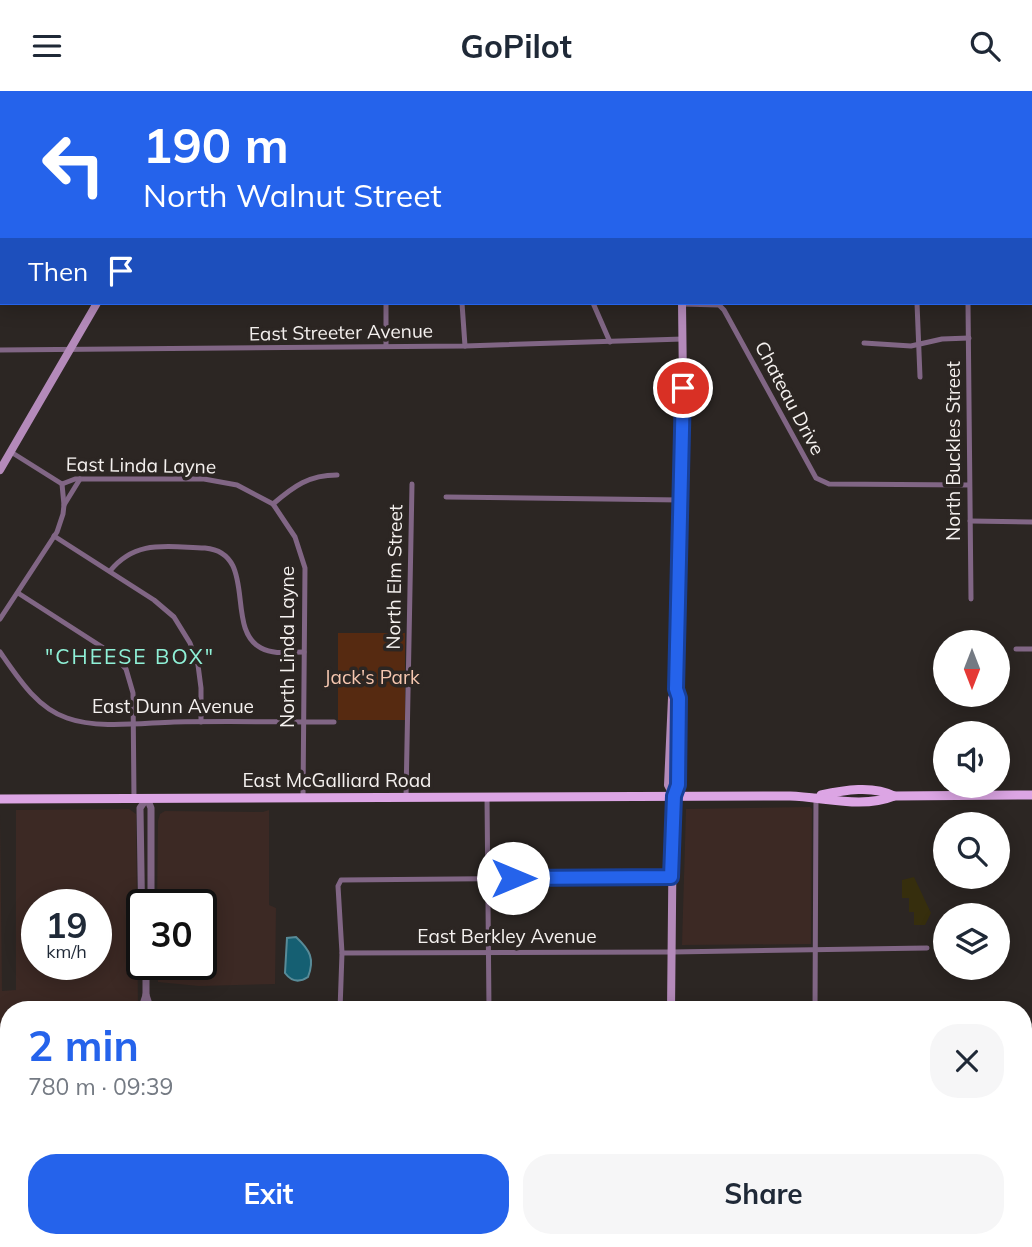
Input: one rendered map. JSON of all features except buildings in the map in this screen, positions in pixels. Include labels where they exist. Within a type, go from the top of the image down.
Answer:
[{"type":"main road","points":[[0,470],[96,305]]},
{"type":"main road","points":[[671,1001],[674,796],[668,785],[672,698],[676,689],[682,305]]},
{"type":"main road","name":"East McGalliard Road","points":[[0,799],[816,796],[841,790],[883,790],[894,796],[1032,795]]},
{"type":"street","points":[[386,305],[386,347]]},
{"type":"street","points":[[462,305],[465,346]]},
{"type":"street","points":[[594,305],[610,342]]},
{"type":"street","name":"Chateau Drive","points":[[719,305],[816,478],[821,482],[969,485]]},
{"type":"street","points":[[917,305],[920,377]]},
{"type":"street","name":"North Buckles Street","points":[[968,305],[971,599]]},
{"type":"street","points":[[864,344],[919,345],[942,339],[969,338]]},
{"type":"street","name":"East Streeter Avenue","points":[[0,351],[465,346],[683,339]]},
{"type":"street","name":"East Linda Layne","points":[[11,452],[62,484],[80,479],[217,480],[237,485],[273,504]]},
{"type":"street","points":[[273,504],[295,485],[308,478],[337,475]]},
{"type":"street","points":[[64,505],[80,479]]},
{"type":"street","points":[[0,619],[62,520],[62,484]]},
{"type":"street","name":"North Elm Street","points":[[406,797],[412,484]]},
{"type":"street","points":[[446,497],[681,500]]},
{"type":"street","name":"North Linda Layne","points":[[273,504],[295,537],[305,568],[303,798]]},
{"type":"street","points":[[970,521],[1032,521]]},
{"type":"street","points":[[54,536],[159,604],[174,617],[184,632],[198,665],[201,722]]},
{"type":"street","points":[[110,571],[122,558],[139,548],[215,550],[227,557],[235,570],[245,626],[253,642],[271,652],[304,652]]},
{"type":"street","points":[[18,593],[121,662],[132,682],[134,799]]},
{"type":"street","points":[[1016,649],[1032,649]]},
{"type":"street","name":"East Dunn Avenue","points":[[0,652],[27,689],[54,712],[86,722],[334,722]]},
{"type":"street","points":[[815,1001],[816,796]]},
{"type":"street","points":[[487,797],[489,1001]]},
{"type":"street","points":[[147,798],[151,808],[151,889]]},
{"type":"street","points":[[141,889],[140,808],[147,798]]},
{"type":"street","points":[[340,1001],[342,953],[338,886],[341,880],[671,877]]},
{"type":"street","name":"East Berkley Avenue","points":[[342,953],[927,948]]},
{"type":"street","points":[[144,1001],[146,980]]},
{"type":"street","points":[[146,995],[148,1001]]},
{"type":"shaded area","points":[[810,807],[811,944],[682,945],[686,809]]},
{"type":"shaded area","points":[[129,809],[136,814],[137,889],[126,889],[126,980],[138,980],[138,1001],[0,1001],[0,814],[2,991],[16,990],[16,810]]},
{"type":"shaded area","points":[[269,810],[269,905],[276,908],[275,984],[199,986],[158,982],[217,980],[217,889],[157,889],[160,814],[165,811]]},
{"type":"green space","name":"Jack's Park","points":[[338,633],[405,633],[405,720],[338,720]]},
{"type":"sand","points":[[914,877],[931,913],[925,925],[914,925],[914,912],[909,912],[909,898],[902,898],[902,880]]},
{"type":"water","points":[[296,937],[305,946],[311,960],[308,977],[298,980],[285,973],[287,938]]},
{"type":"district","name":"\"CHEESE BOX\"","points":[[130,656]]},
{"type":"route","points":[[513,878],[671,877],[674,796],[678,785],[679,698],[676,689],[683,388]]}]
